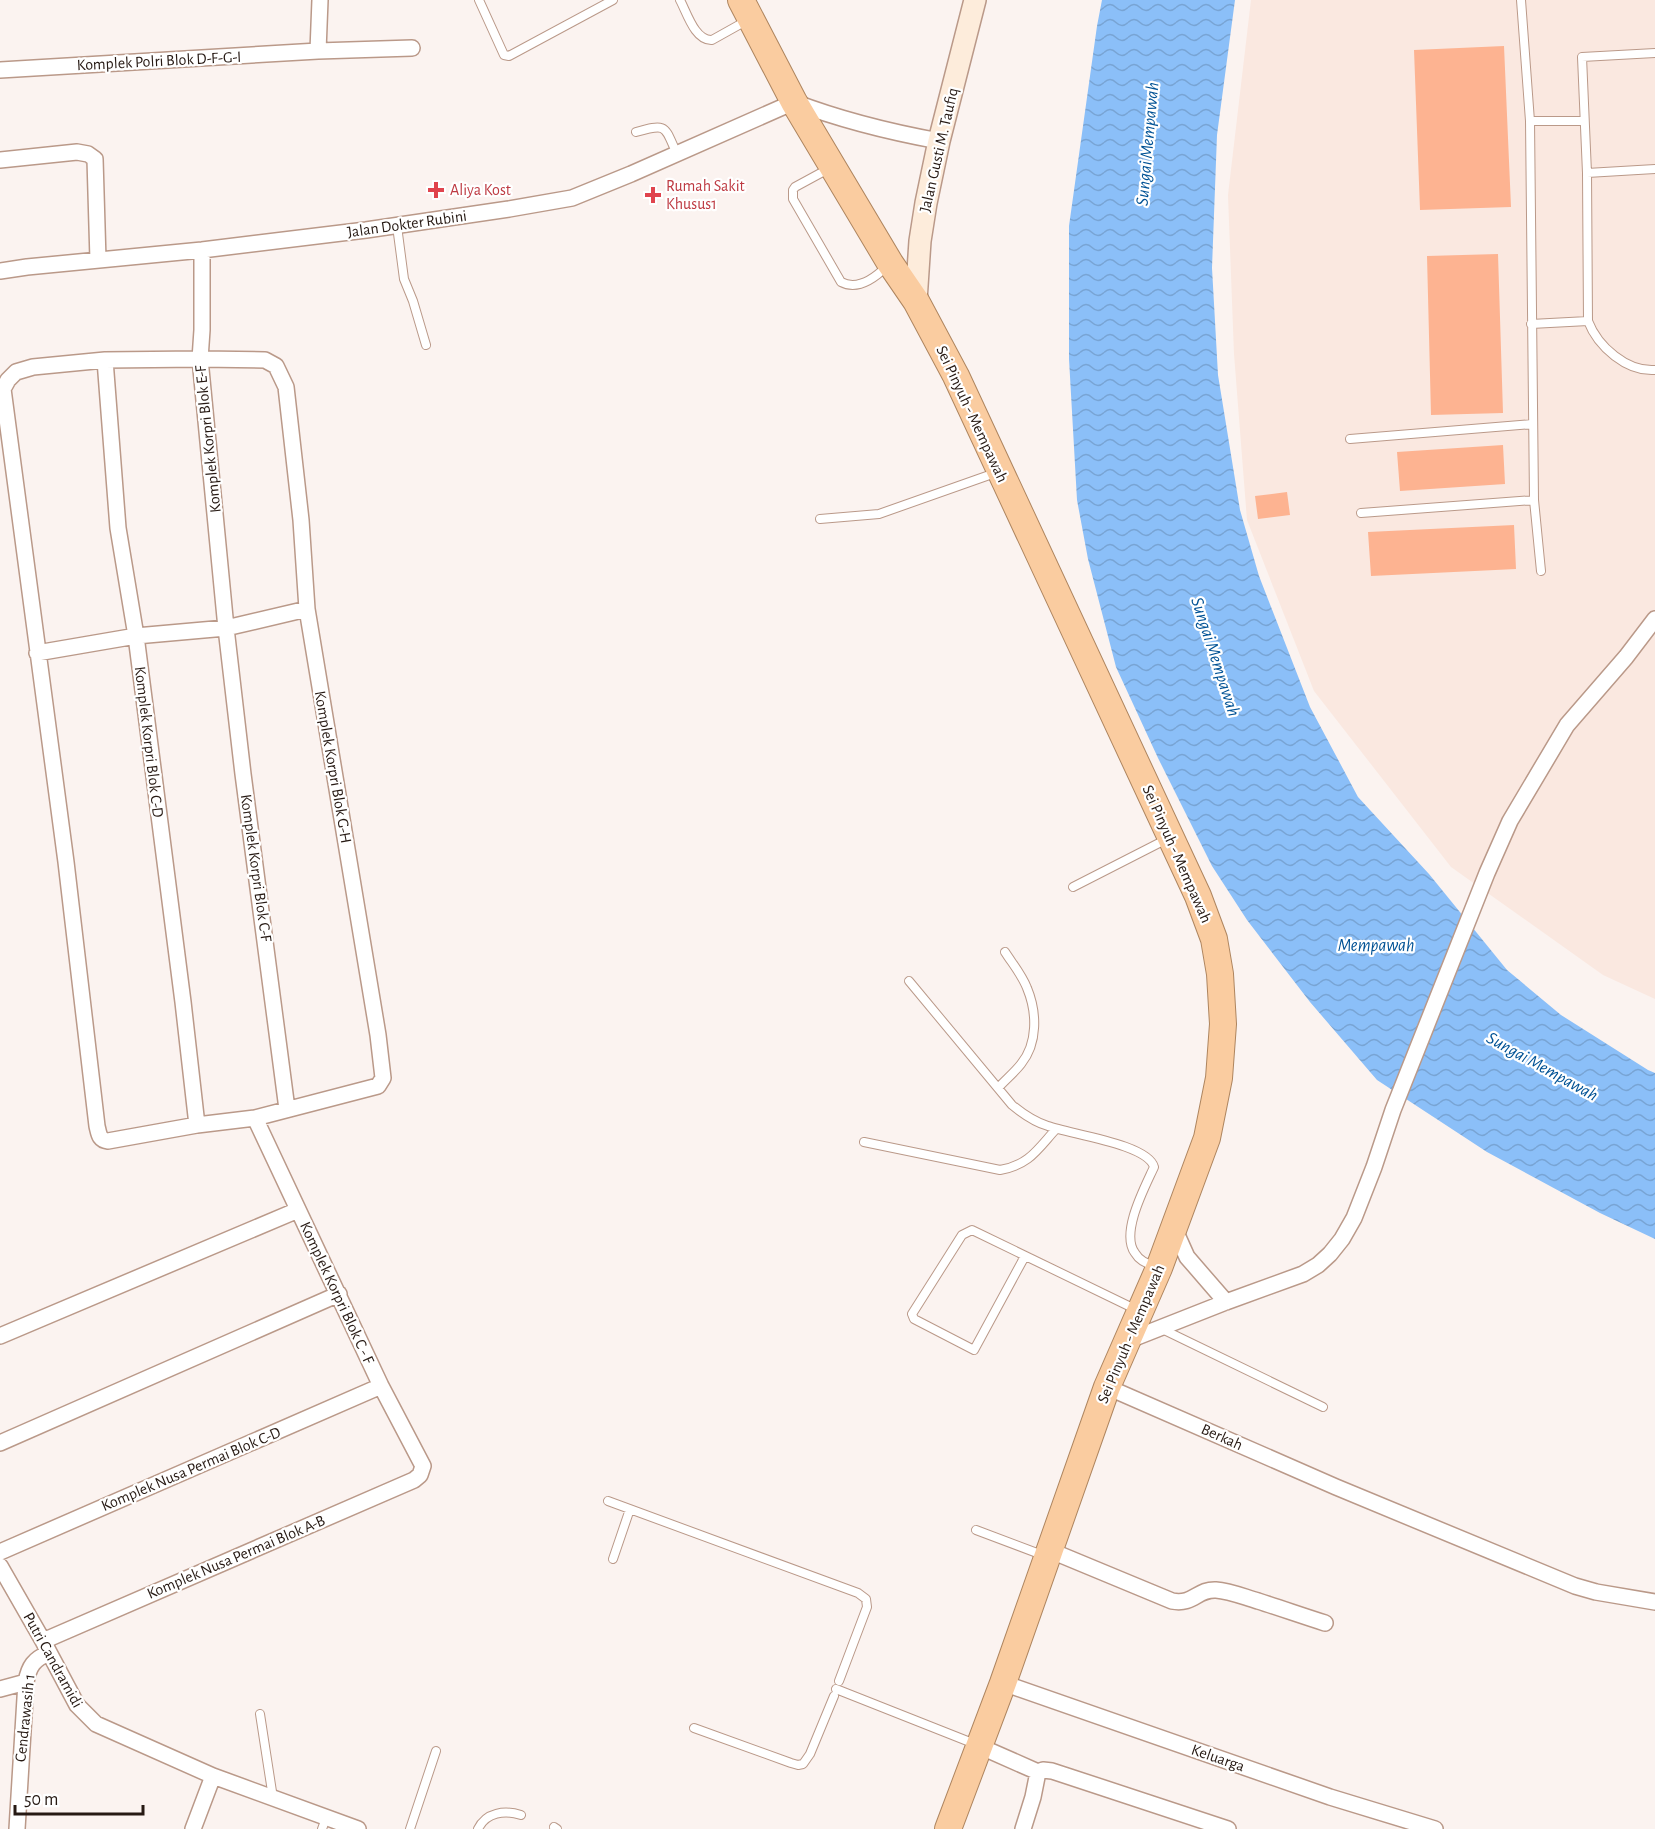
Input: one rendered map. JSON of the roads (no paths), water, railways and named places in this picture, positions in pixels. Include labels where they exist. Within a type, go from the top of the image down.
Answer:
[{"type":"highway","name":"Sei Pinyuh - Mempawah","points":[[746,9],[826,170],[885,268],[916,302],[956,376],[1198,896],[1214,939],[1220,974],[1223,1024],[1219,1078],[1207,1138],[1159,1268],[1107,1387],[1003,1683],[948,1829]]},
{"type":"main road","name":"Jalan Gusti M. Taufiq","points":[[916,302],[920,241],[926,203],[939,141],[975,0]]},
{"type":"street","points":[[318,51],[320,0]]},
{"type":"street","name":"Komplek Polri Blok D-F-G-I","points":[[0,70],[318,51],[412,48]]},
{"type":"street","points":[[794,102],[824,114],[939,141]]},
{"type":"street","name":"Jalan Dokter Rubini","points":[[0,271],[202,250],[397,226],[572,198],[794,102]]},
{"type":"street","points":[[0,160],[77,152],[88,154],[95,159],[98,260]]},
{"type":"street","name":"Komplek Korpri Blok E-F","points":[[202,250],[200,359],[226,628]]},
{"type":"street","points":[[200,359],[105,360],[33,367],[16,372],[3,389],[37,653],[136,636],[226,628],[307,609]]},
{"type":"street","name":"Komplek Korpri Blok G-H","points":[[37,653],[100,1137],[103,1141],[116,1141],[197,1125],[255,1118],[378,1086],[383,1074],[374,1011],[307,609],[301,520],[286,387],[276,366],[265,360],[200,359]]},
{"type":"street","name":"Komplek Korpri Blok C-D","points":[[105,360],[118,528],[136,636],[197,1125]]},
{"type":"street","points":[[1126,1342],[1303,1274],[1318,1265],[1342,1239],[1354,1218],[1393,1110],[1486,873],[1510,820],[1567,725],[1626,657],[1655,619]]},
{"type":"street","name":"Komplek Korpri Blok C-F","points":[[226,628],[287,1109]]},
{"type":"street","name":"Komplek Korpri Blok C - F","points":[[255,1118],[381,1386],[423,1466]]},
{"type":"street","points":[[0,1336],[298,1210]]},
{"type":"street","points":[[1174,1228],[1187,1257],[1226,1302]]},
{"type":"street","points":[[0,1443],[339,1294]]},
{"type":"street","name":"Komplek Nusa Permai Blok C-D","points":[[0,1552],[381,1386]]},
{"type":"street","name":"Berkah","points":[[1107,1387],[1336,1487],[1575,1586],[1655,1602]]},
{"type":"street","name":"Komplek Nusa Permai Blok A-B","points":[[46,1647],[414,1480],[420,1475],[423,1466]]},
{"type":"street","points":[[1048,1554],[1172,1601],[1189,1601],[1204,1592],[1215,1590],[1233,1593],[1325,1623]]},
{"type":"street","name":"Putri Candramidi","points":[[0,1566],[77,1705],[96,1724],[213,1776],[273,1798],[324,1823],[358,1829]]},
{"type":"street","name":"Cendrawasih 1","points":[[17,1829],[26,1682],[32,1664],[46,1647]]},
{"type":"street","points":[[0,1689],[26,1682]]},
{"type":"street","name":"Keluarga","points":[[1003,1683],[1330,1797],[1435,1829]]},
{"type":"street","points":[[979,1746],[1038,1772],[1052,1771],[1228,1829]]},
{"type":"street","points":[[1023,1829],[1038,1772]]},
{"type":"street","points":[[193,1829],[213,1776]]},
{"type":"lane","points":[[479,0],[504,55],[509,56],[613,0]]},
{"type":"lane","points":[[680,0],[700,36],[708,40],[712,40],[746,9]]},
{"type":"lane","points":[[1521,0],[1530,121],[1532,424],[1534,500],[1541,572]]},
{"type":"lane","points":[[1655,53],[1582,57],[1587,173],[1588,321],[1592,332],[1607,349],[1643,371],[1655,370]]},
{"type":"lane","points":[[1530,121],[1584,121]]},
{"type":"lane","points":[[636,132],[656,126],[661,128],[666,131],[677,154]]},
{"type":"lane","points":[[1587,173],[1655,169]]},
{"type":"lane","points":[[826,170],[795,187],[793,199],[841,282],[853,287],[885,268]]},
{"type":"lane","points":[[397,226],[404,279],[426,345]]},
{"type":"lane","points":[[1531,324],[1588,321]]},
{"type":"lane","points":[[1350,439],[1532,424]]},
{"type":"lane","points":[[820,519],[879,514],[999,471]]},
{"type":"lane","points":[[1361,513],[1534,500]]},
{"type":"lane","points":[[1073,887],[1171,837]]},
{"type":"lane","points":[[998,1088],[1022,1063],[1029,1051],[1034,1029],[1027,986],[1005,952]]},
{"type":"lane","points":[[909,981],[1012,1105],[1028,1118],[1056,1129],[1129,1148],[1144,1154],[1152,1161],[1154,1167],[1132,1223],[1130,1235],[1135,1255],[1159,1268]]},
{"type":"lane","points":[[864,1142],[999,1170],[1015,1167],[1029,1159],[1056,1129]]},
{"type":"lane","points":[[1025,1256],[974,1350],[914,1319],[912,1314],[962,1235],[972,1230],[1140,1312]]},
{"type":"lane","points":[[1160,1328],[1323,1407]]},
{"type":"lane","points":[[608,1501],[858,1593],[866,1599],[867,1607],[839,1681]]},
{"type":"lane","points":[[613,1558],[630,1509]]},
{"type":"lane","points":[[976,1530],[1048,1554]]},
{"type":"lane","points":[[693,1728],[791,1763],[803,1764],[810,1754],[835,1693],[979,1746]]},
{"type":"lane","points":[[260,1714],[273,1798]]},
{"type":"lane","points":[[410,1829],[436,1751]]},
{"type":"lane","points":[[478,1829],[489,1817],[499,1812],[521,1815]]},
{"type":"water","name":"Mempawah","points":[[1102,0],[1235,0],[1217,135],[1212,268],[1218,375],[1240,510],[1259,576],[1310,707],[1358,797],[1429,874],[1507,970],[1561,1015],[1655,1073],[1655,1239],[1600,1213],[1487,1152],[1377,1080],[1310,1002],[1247,920],[1212,866],[1116,667],[1088,559],[1077,500],[1069,359],[1069,226]]},
{"type":"place","name":"Aliya Kost","points":[[436,190]]},
{"type":"place","name":"Rumah Sakit Khusus1","points":[[653,195]]},
{"type":"water label","name":"Sungai Mempawah","points":[[1148,144]]},
{"type":"water label","name":"Sungai Mempawah","points":[[1215,657]]},
{"type":"water label","name":"Sungai Mempawah","points":[[1542,1067]]}]
